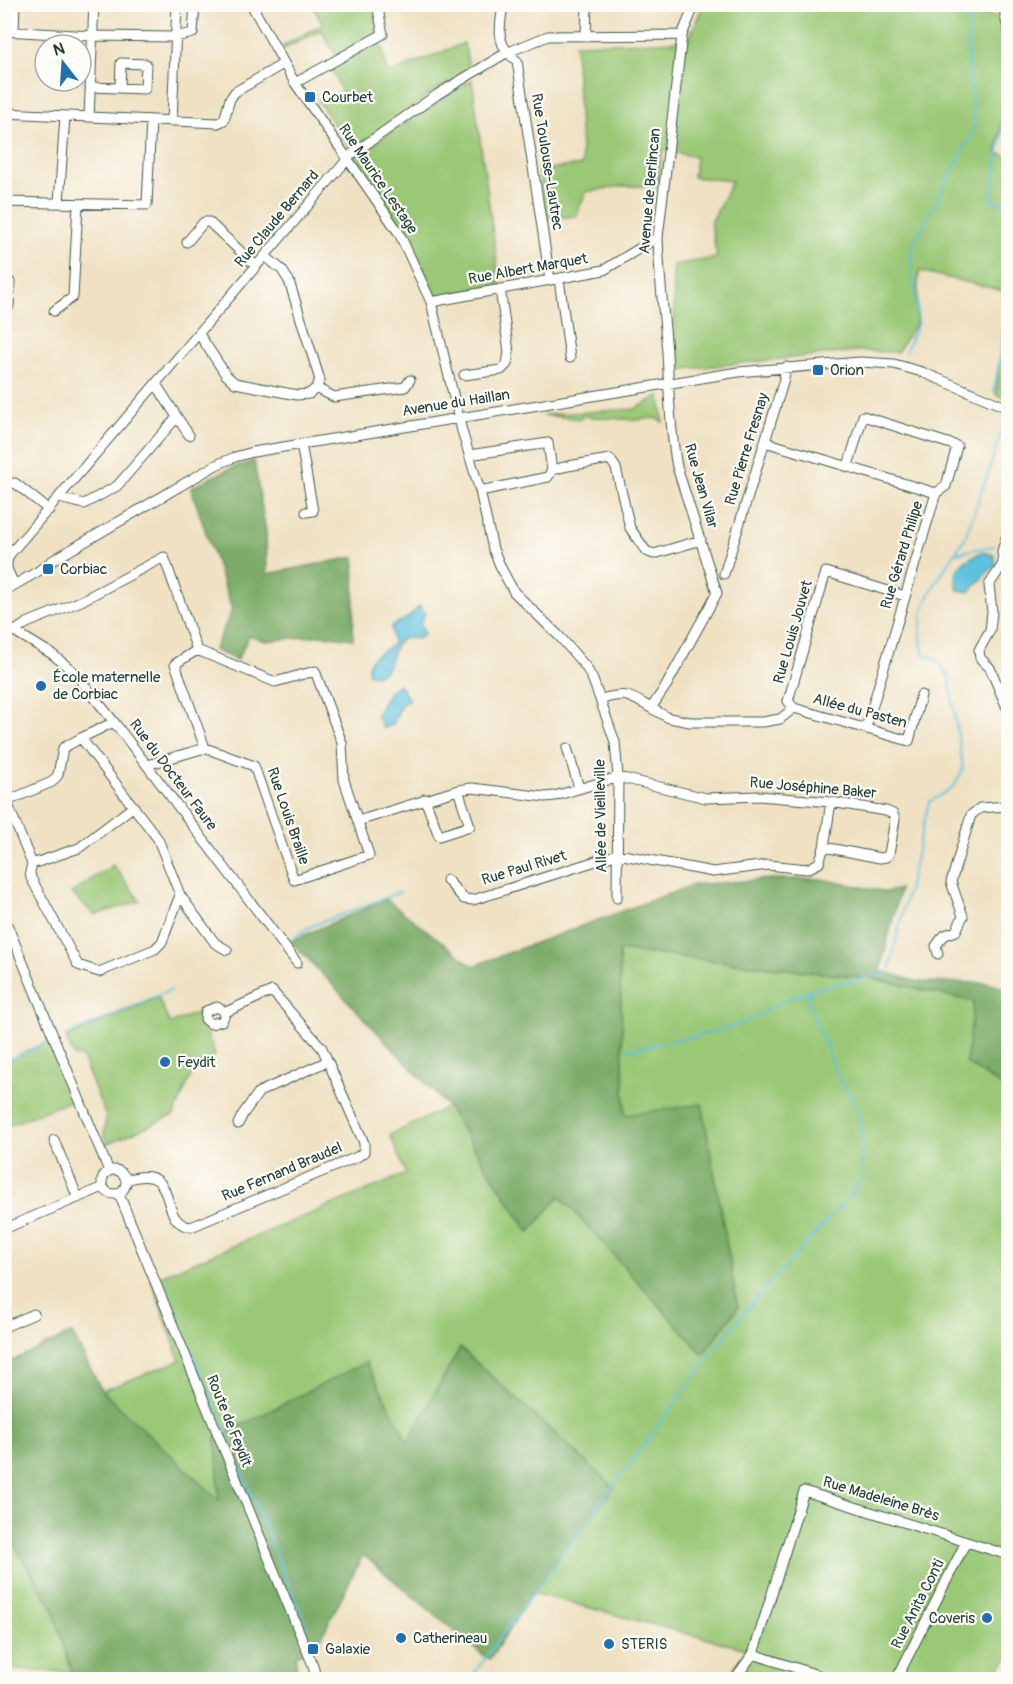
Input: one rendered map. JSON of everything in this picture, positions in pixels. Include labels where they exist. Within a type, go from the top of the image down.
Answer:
[{"type":"street","points":[[15,4],[9,31],[42,33]]},
{"type":"street","points":[[92,33],[94,4]]},
{"type":"street","points":[[172,121],[177,4]]},
{"type":"street","points":[[93,36],[175,37],[193,33],[195,4]]},
{"type":"street","name":"Rue Maurice Lestage","points":[[251,4],[295,83],[399,233],[431,302],[459,418]]},
{"type":"street","points":[[295,83],[383,34],[376,4]]},
{"type":"street","name":"Rue Toulouse-Lautrec","points":[[502,4],[500,38],[506,52],[517,61],[570,358]]},
{"type":"street","points":[[586,36],[587,4]]},
{"type":"street","name":"Avenue de Berlincan","points":[[668,384],[658,237],[682,35],[694,4]]},
{"type":"street","points":[[1005,4],[1008,29]]},
{"type":"street","name":"Rue Claude Bernard","points":[[13,552],[352,153],[438,94],[506,52],[548,36],[682,35]]},
{"type":"street","points":[[4,113],[218,123],[224,120],[230,99],[235,92],[284,64]]},
{"type":"street","points":[[93,87],[120,88]]},
{"type":"street","points":[[89,117],[90,93]]},
{"type":"street","points":[[59,203],[65,116]]},
{"type":"street","points":[[4,202],[147,205],[151,120]]},
{"type":"street","points":[[54,311],[73,297],[78,205]]},
{"type":"street","points":[[187,242],[204,222],[209,222],[256,266]]},
{"type":"street","name":"Rue Albert Marquet","points":[[431,302],[604,270],[658,237]]},
{"type":"street","points":[[199,334],[225,375],[236,383],[297,395],[309,394],[316,388],[320,380],[289,280],[282,270],[265,256]]},
{"type":"street","points":[[4,282],[10,282],[9,306],[4,306]]},
{"type":"street","points":[[464,375],[501,370],[507,364],[509,352],[500,289]]},
{"type":"street","name":"Avenue du Haillan","points":[[4,591],[11,583],[37,572],[50,562],[216,465],[244,454],[752,370],[860,362],[894,364],[936,377],[1008,408]]},
{"type":"street","name":"Rue Pierre Fresnay","points":[[724,574],[786,367]]},
{"type":"street","points":[[316,388],[334,397],[405,387],[410,380]]},
{"type":"street","points":[[156,384],[189,435]]},
{"type":"street","name":"Rue Jean Vilar","points":[[651,708],[666,686],[717,593],[677,466],[668,384]]},
{"type":"street","points":[[848,466],[863,416],[957,446],[946,486],[936,493]]},
{"type":"street","points":[[59,498],[84,504],[117,486],[177,417]]},
{"type":"street","name":"Allée de Vieilleville","points":[[459,418],[480,491],[493,549],[514,592],[560,637],[585,667],[601,699],[615,742],[618,777],[616,898]]},
{"type":"street","name":"Rue Gérard Philipe","points":[[765,442],[936,493],[866,728]]},
{"type":"street","points":[[469,455],[548,443],[552,470],[548,477],[480,491]]},
{"type":"street","points":[[301,444],[313,511],[306,512]]},
{"type":"street","points":[[552,470],[610,459],[616,468],[630,528],[646,551],[654,554],[701,540]]},
{"type":"street","points":[[4,484],[15,483],[49,510]]},
{"type":"street","points":[[1008,532],[1002,551],[1002,564],[989,585],[992,612],[990,630],[979,650],[980,658],[995,677],[1008,710]]},
{"type":"street","points":[[4,544],[13,552],[8,557],[6,565],[11,583]]},
{"type":"street","points":[[15,631],[27,623],[81,601],[164,557],[197,650],[175,664],[205,748],[147,765]]},
{"type":"street","name":"Rue Louis Jouvet","points":[[794,708],[788,701],[826,572],[905,596]]},
{"type":"street","name":"Rue du Docteur Faure","points":[[4,625],[52,654],[74,672],[297,963]]},
{"type":"street","name":"Rue Louis Braille","points":[[197,650],[275,682],[315,671],[342,743],[344,780],[369,855],[294,880],[254,766],[205,748]]},
{"type":"street","points":[[601,699],[619,694],[630,696],[669,718],[690,722],[763,722],[780,718],[794,708]]},
{"type":"street","name":"Allée du Pasten","points":[[794,708],[909,741],[921,695]]},
{"type":"street","points":[[114,722],[63,748],[58,775],[52,782],[6,798],[32,864],[31,878],[78,965],[99,972],[155,949],[162,942],[180,895]]},
{"type":"street","points":[[81,738],[158,839],[180,895],[215,943],[228,950]]},
{"type":"street","points":[[567,748],[579,788]]},
{"type":"street","points":[[358,821],[458,790],[472,788],[545,797],[618,777]]},
{"type":"street","name":"Rue Joséphine Baker","points":[[618,777],[706,798],[759,796],[831,802],[886,811],[896,820],[889,854],[886,858],[824,848]]},
{"type":"street","points":[[425,799],[439,836],[470,826],[458,790]]},
{"type":"street","points":[[618,854],[712,872],[768,865],[807,869],[819,863],[824,848],[831,802]]},
{"type":"street","points":[[32,864],[79,848],[134,806]]},
{"type":"street","points":[[938,954],[936,946],[940,939],[956,931],[963,916],[951,882],[971,815],[980,808],[1008,806]]},
{"type":"street","name":"Rue Paul Rivet","points":[[447,880],[464,899],[473,900],[618,854]]},
{"type":"street","points":[[4,917],[109,1171]]},
{"type":"street","name":"Rue Fernand Braudel","points":[[126,1180],[139,1176],[157,1179],[163,1186],[176,1220],[183,1226],[191,1227],[357,1157],[364,1152],[364,1143],[322,1048],[272,991],[226,1012]]},
{"type":"street","points":[[238,1124],[259,1092],[328,1062]]},
{"type":"street","points":[[54,1140],[78,1198]]},
{"type":"street","points":[[109,1171],[122,1173],[126,1180],[125,1189],[119,1194],[109,1194],[103,1187],[103,1178],[109,1171]]},
{"type":"street","points":[[4,1229],[103,1187]]},
{"type":"street","name":"Route de Feydit","points":[[119,1194],[317,1680]]},
{"type":"street","points":[[4,1327],[34,1314]]},
{"type":"street","name":"Rue Madeleine Brès","points":[[753,1654],[804,1491],[1008,1555]]},
{"type":"street","name":"Rue Anita Conti","points":[[896,1680],[966,1542]]},
{"type":"street","points":[[734,1680],[753,1654],[833,1680]]},
{"type":"street","name":"Route de Feydit","points":[[310,1659],[311,1680]]},
{"type":"green space","points":[[966,4],[967,12],[1001,17],[1008,48],[1008,79],[997,153],[1008,156],[1008,292],[919,271],[916,323],[897,352],[859,351],[676,370],[673,265],[717,258],[711,223],[732,181],[693,177],[696,157],[663,150],[657,186],[622,186],[586,192],[576,216],[547,219],[538,170],[582,165],[575,44],[688,41],[703,5]]},
{"type":"green space","points":[[312,5],[373,5],[379,33],[336,56],[321,30],[284,49],[283,46],[323,24]]},
{"type":"green space","points":[[380,40],[388,74],[464,43],[470,72],[429,94],[400,118],[354,148],[349,147],[318,100],[342,93],[331,67]]},
{"type":"green space","points":[[472,80],[500,285],[436,297],[415,249],[353,157]]},
{"type":"green space","points":[[1008,292],[1008,398],[996,395]]},
{"type":"green space","points":[[660,395],[663,422],[656,418],[637,420],[581,416],[581,419],[543,415],[633,409]]},
{"type":"green space","points":[[254,461],[266,532],[267,574],[355,557],[353,639],[323,635],[266,641],[249,636],[237,660],[214,650],[232,610],[191,488],[222,472]]},
{"type":"green space","points":[[113,865],[140,901],[95,915],[71,893]]},
{"type":"green space","points":[[770,879],[821,879],[887,892],[900,889],[880,971],[919,982],[986,983],[1008,989],[1008,1090],[966,1063],[974,1002],[876,979],[619,950],[625,1115],[702,1104],[738,1308],[703,1354],[560,1196],[529,1232],[448,1107],[291,941],[386,899],[473,966],[693,885]]},
{"type":"green space","points":[[619,950],[876,979],[975,1002],[966,1063],[1008,1090],[1008,1658],[991,1679],[727,1679],[746,1649],[533,1593],[614,1487],[460,1348],[408,1442],[220,1501],[102,1391],[180,1360],[151,1280],[406,1174],[390,1135],[448,1107],[529,1233],[560,1195],[703,1354],[738,1308],[702,1104],[625,1116]]},
{"type":"green space","points":[[158,997],[170,1024],[199,1012],[215,1055],[194,1069],[174,1115],[107,1144],[104,1135],[106,1116],[82,1058],[74,1057],[66,1038]]},
{"type":"green space","points":[[49,1041],[72,1100],[5,1127],[5,1061]]},
{"type":"green space","points":[[72,1333],[102,1391],[219,1500],[216,1438],[366,1362],[408,1442],[460,1348],[614,1487],[533,1593],[489,1660],[363,1555],[317,1646],[296,1655],[296,1679],[132,1680],[72,1672],[53,1608],[5,1529],[5,1364]]},
{"type":"green space","points":[[4,1529],[53,1608],[72,1672],[10,1670],[13,1656],[12,1648],[5,1636]]},
{"type":"water","points":[[982,552],[994,555],[996,565],[969,592],[958,590],[956,576],[960,566],[969,558]]},
{"type":"water","points":[[420,606],[425,614],[420,623],[424,634],[417,639],[401,640],[384,671],[369,674],[371,659],[393,644],[391,626],[408,618]]},
{"type":"water","points":[[399,684],[409,700],[400,707],[397,717],[394,717],[394,724],[383,728],[376,715],[389,692]]},
{"type":"waterway","points":[[905,353],[918,322],[912,247],[973,132],[967,41],[970,31],[966,4]]},
{"type":"waterway","points":[[1008,99],[991,200],[1008,205]]},
{"type":"waterway","points":[[994,391],[1008,306]]},
{"type":"waterway","points":[[955,553],[964,540],[1003,426]]},
{"type":"waterway","points":[[469,1680],[721,1341],[851,1194],[861,1177],[861,1127],[854,1099],[840,1081],[807,999],[812,989],[888,974],[929,802],[953,788],[963,769],[949,677],[937,659],[923,654],[922,615],[933,588],[955,553],[994,546]]},
{"type":"waterway","points":[[295,938],[307,928],[400,892]]},
{"type":"waterway","points":[[65,1036],[171,990]]},
{"type":"waterway","points":[[626,1050],[710,1033],[746,1022],[784,1000],[810,990]]},
{"type":"waterway","points":[[4,1062],[51,1042]]},
{"type":"waterway","points":[[164,1284],[307,1629]]},
{"type":"place","name":"Courbet","points":[[310,97]]},
{"type":"place","name":"Orion","points":[[818,370]]},
{"type":"place","name":"Corbiac","points":[[48,569]]},
{"type":"place","name":"École maternelle de Corbiac","points":[[41,686]]},
{"type":"place","name":"Feydit","points":[[165,1062]]},
{"type":"place","name":"Coveris","points":[[987,1618]]},
{"type":"place","name":"Catherineau","points":[[401,1638]]},
{"type":"place","name":"STERIS","points":[[609,1644]]},
{"type":"place","name":"Galaxie","points":[[313,1649]]}]
